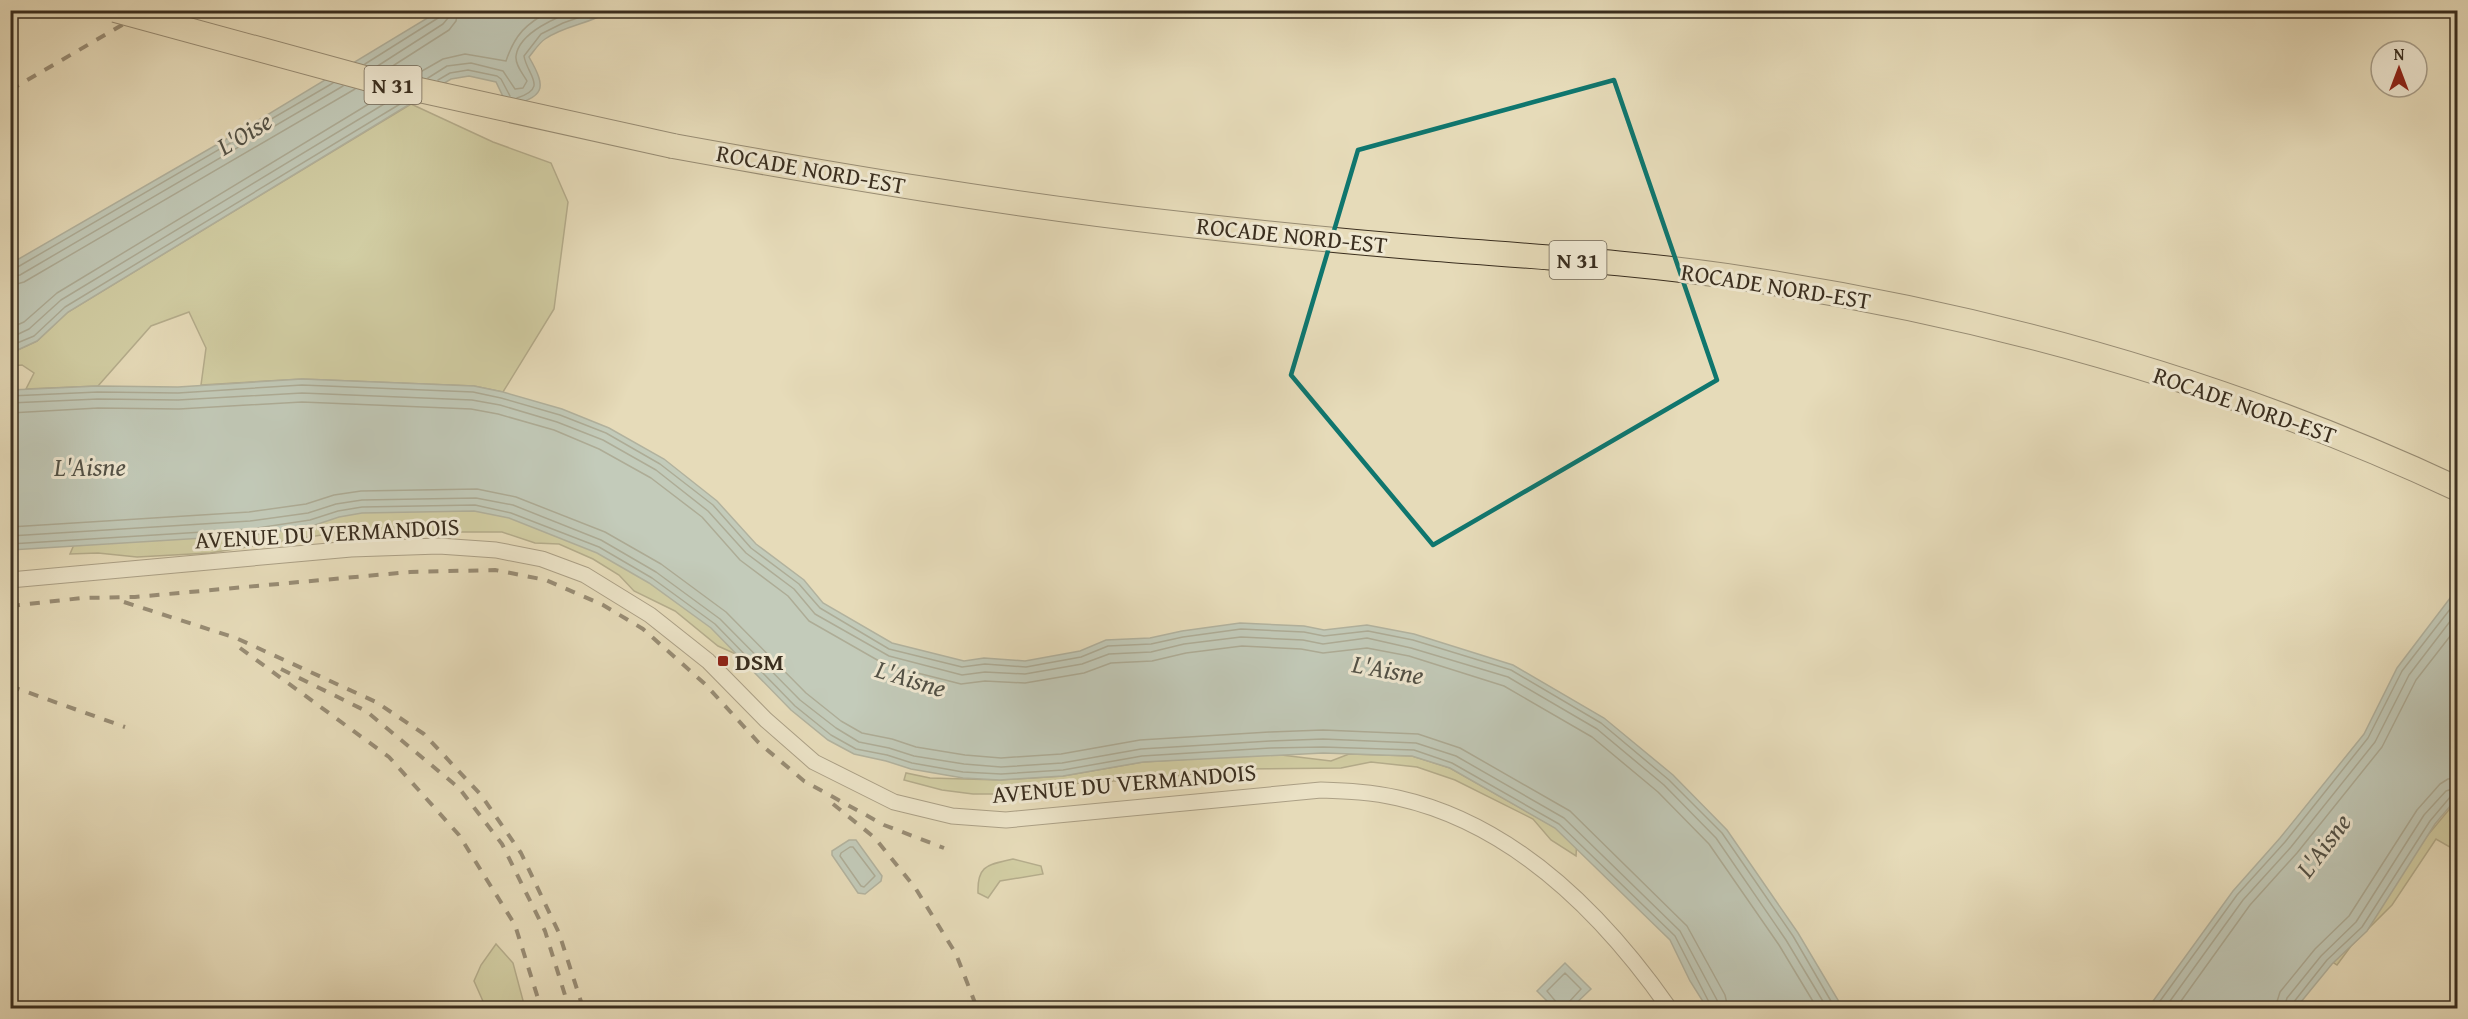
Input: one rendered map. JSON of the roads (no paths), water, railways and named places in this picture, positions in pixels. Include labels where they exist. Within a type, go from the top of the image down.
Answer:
[{"type":"main road","name":"ROCADE NORD-EST","points":[[115,10],[253,50],[461,101],[597,130],[802,169],[980,198],[1168,223],[1364,243],[1669,268],[1869,300],[2037,339],[2193,385],[2297,421],[2457,489]]},
{"type":"street","name":"AVENUE DU VERMANDOIS","points":[[10,580],[408,546],[496,550],[542,559],[585,575],[650,615],[708,661],[766,720],[814,762],[894,802],[952,816],[1006,820],[1321,790],[1359,791],[1434,808],[1481,828],[1524,855],[1562,887],[1620,945],[1669,1008]]},
{"type":"water","name":"L'Oise","points":[[439,11],[610,11],[553,34],[539,45],[529,57],[539,77],[539,90],[529,99],[508,107],[496,82],[469,76],[451,79],[68,312],[37,341],[11,353],[10,264],[249,126]]},
{"type":"water","name":"L'Aisne","points":[[302,379],[474,386],[562,409],[609,428],[664,459],[717,501],[756,544],[804,580],[823,603],[892,643],[964,661],[984,658],[1025,661],[1080,651],[1106,640],[1150,638],[1240,623],[1304,626],[1324,630],[1367,625],[1414,634],[1513,665],[1604,718],[1673,775],[1727,830],[1798,933],[1841,1005],[1840,1008],[1707,1008],[1690,981],[1670,940],[1555,828],[1450,768],[1412,756],[1323,753],[1143,762],[1063,776],[1000,780],[963,778],[911,769],[854,754],[828,740],[791,710],[711,628],[649,583],[597,553],[509,518],[474,511],[362,513],[339,517],[312,526],[252,535],[11,550],[11,390],[98,386],[178,387]]},
{"type":"water","name":"L'Aisne","points":[[2457,589],[2457,798],[2435,824],[2367,931],[2332,964],[2296,1008],[2148,1008],[2233,891],[2280,838],[2364,734],[2397,668]]},
{"type":"water","points":[[849,840],[856,840],[882,876],[881,881],[865,894],[858,893],[832,855],[832,851]]},
{"type":"water","points":[[1565,963],[1591,989],[1571,1008],[1554,1008],[1537,991]]},
{"type":"railway","points":[[10,90],[148,10]]},
{"type":"railway","points":[[10,606],[82,598],[135,597],[410,572],[495,570],[546,580],[603,605],[643,629],[705,684],[758,742],[804,781],[884,825],[944,848]]},
{"type":"railway","points":[[124,602],[236,638],[376,702],[424,734],[481,795],[521,853],[559,933],[583,1008]]},
{"type":"railway","points":[[240,648],[389,757],[459,835],[515,925],[541,1008]]},
{"type":"railway","points":[[281,669],[366,711],[459,788],[502,844],[545,931],[569,1008]]},
{"type":"railway","points":[[10,686],[125,727]]},
{"type":"railway","points":[[833,804],[875,838],[916,889],[956,954],[977,1008]]},
{"type":"place","name":"DSM","points":[[723,661]]}]
